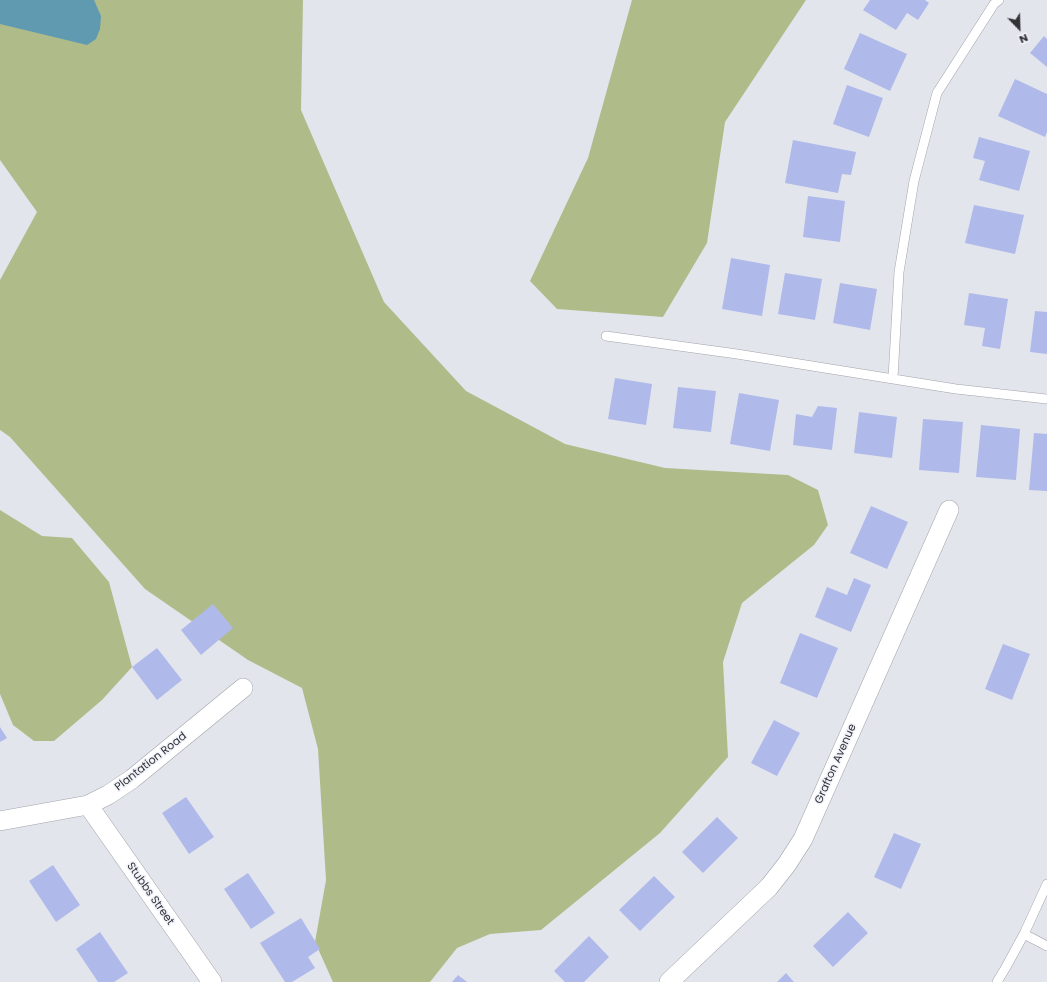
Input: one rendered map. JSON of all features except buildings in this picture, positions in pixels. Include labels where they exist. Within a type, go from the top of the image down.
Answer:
[{"type":"street","name":"Grafton Avenue","points":[[669,982],[769,887],[787,864],[803,839],[949,510]]},
{"type":"street","name":"Plantation Road","points":[[0,821],[88,805],[108,795],[132,779],[243,688]]},
{"type":"street","name":"Stubbs Street","points":[[88,805],[212,982]]},
{"type":"lane","points":[[893,378],[899,272],[914,181],[937,93],[994,4],[999,0]]},
{"type":"lane","points":[[606,336],[736,354],[956,389],[1047,399]]},
{"type":"lane","points":[[997,982],[1024,934],[1047,884]]},
{"type":"lane","points":[[1024,934],[1047,946]]},
{"type":"green space","points":[[0,0],[303,0],[301,110],[384,302],[466,391],[565,444],[665,468],[788,475],[818,490],[828,525],[814,545],[742,603],[723,662],[728,757],[660,833],[541,930],[490,934],[457,948],[430,982],[333,982],[315,942],[326,880],[318,749],[302,688],[248,660],[145,589],[10,437],[0,430],[0,280],[37,212],[0,160]]},
{"type":"green space","points":[[632,0],[806,0],[725,122],[707,243],[663,317],[557,309],[530,281],[588,158]]},
{"type":"green space","points":[[0,510],[42,536],[72,538],[109,582],[132,667],[102,700],[54,741],[34,741],[13,725],[0,694]]},
{"type":"water","points":[[0,0],[94,0],[101,16],[100,29],[96,39],[87,45],[0,24]]}]
